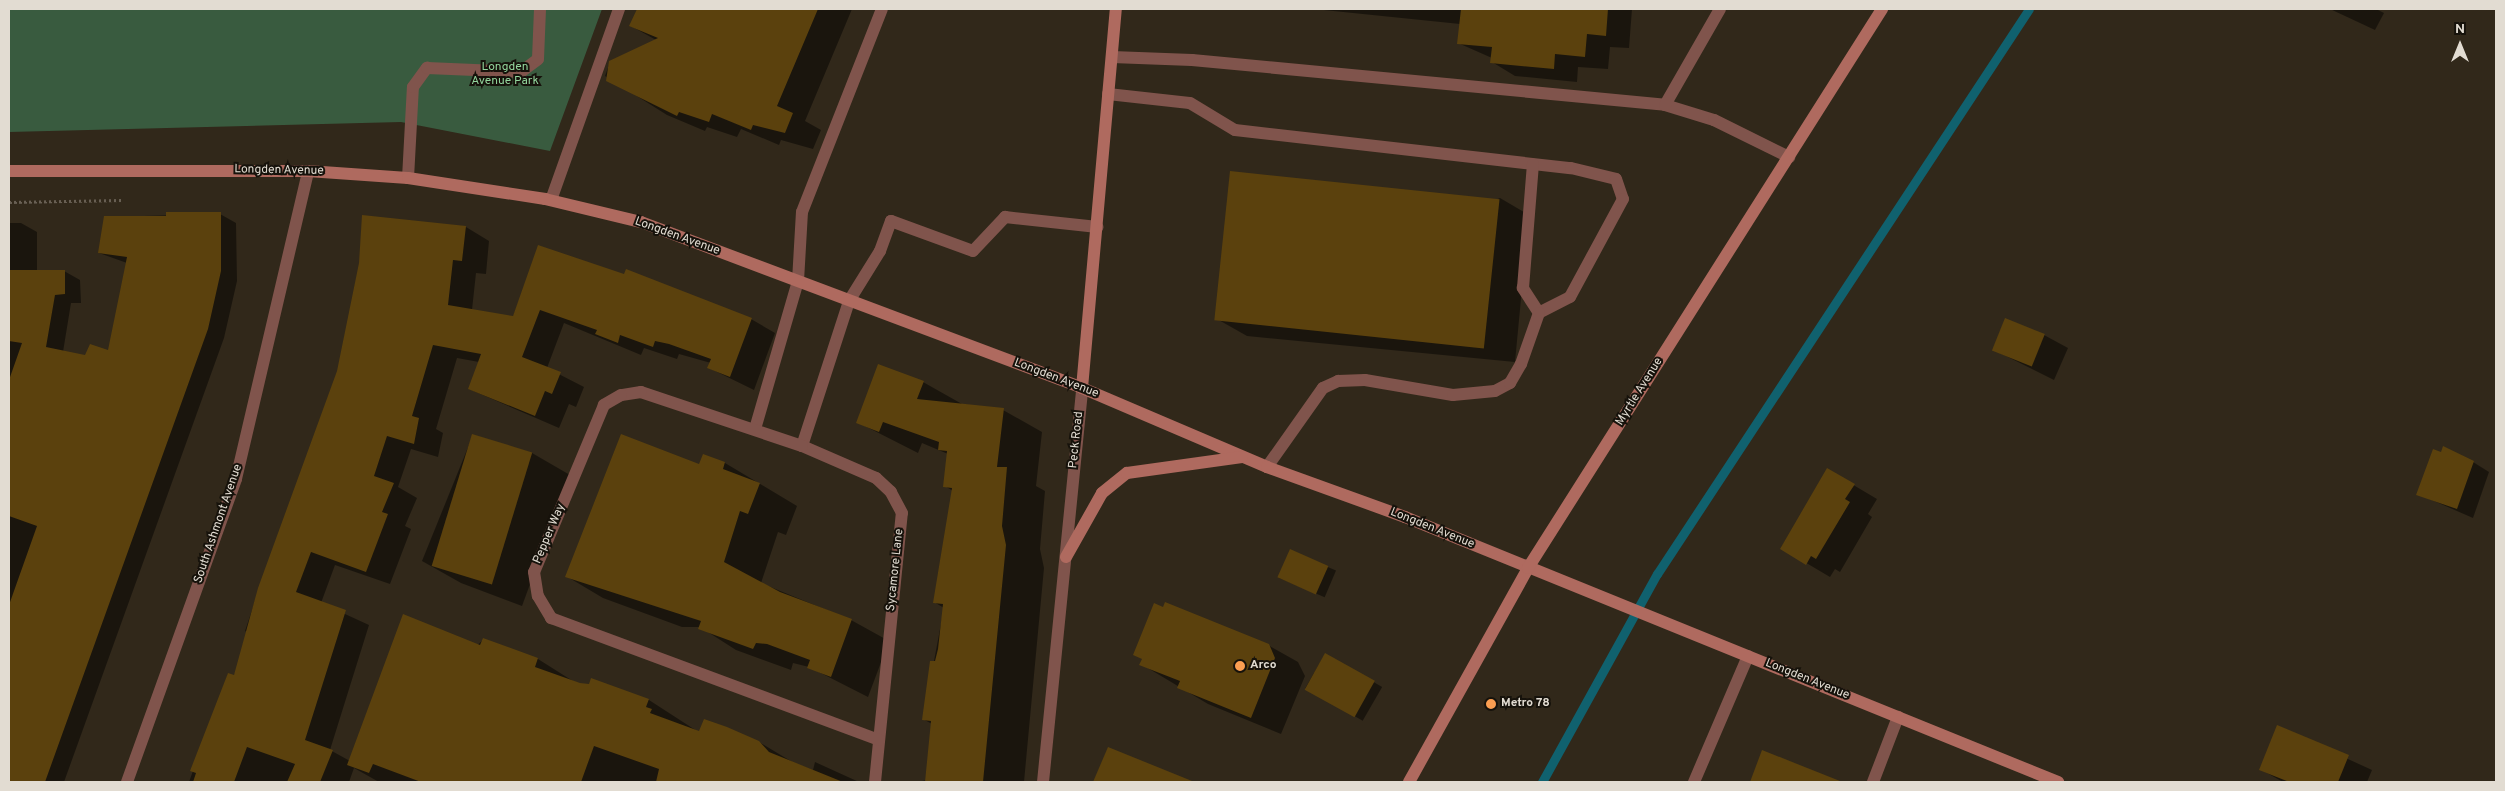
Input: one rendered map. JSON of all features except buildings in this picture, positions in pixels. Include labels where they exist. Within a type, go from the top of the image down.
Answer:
[{"type":"street","points":[[408,178],[413,87],[427,68],[521,72],[538,59],[540,9]]},
{"type":"street","points":[[552,200],[619,9]]},
{"type":"street","points":[[755,429],[798,281],[802,212],[882,9]]},
{"type":"street","name":"Peck Road","points":[[1043,782],[1082,388],[1116,9]]},
{"type":"street","points":[[1665,105],[1720,9]]},
{"type":"street","name":"Myrtle Avenue","points":[[1408,782],[1528,568],[1882,9]]},
{"type":"street","points":[[1814,118],[1887,9]]},
{"type":"street","points":[[1112,57],[1192,60],[1665,105],[1714,120],[1789,157]]},
{"type":"street","points":[[1108,94],[1190,103],[1235,130],[1599,172],[1616,179],[1623,189],[1615,214],[1570,297],[1539,313],[1521,364],[1510,383],[1495,391],[1453,395],[1365,380],[1338,381],[1322,388],[1267,467]]},
{"type":"street","points":[[1533,164],[1523,288],[1539,313]]},
{"type":"street","name":"Longden Avenue","points":[[9,171],[308,170],[408,178],[552,200],[640,222],[1082,388],[1267,467],[1528,568],[2058,782]]},
{"type":"street","name":"South Ashmont Avenue","points":[[127,782],[236,479],[308,170]]},
{"type":"street","points":[[802,446],[849,301],[880,251],[892,221],[973,251],[1005,217],[1096,227]]},
{"type":"street","name":"Pepper Way","points":[[802,446],[641,392],[621,395],[604,405],[534,572],[538,596],[551,618],[879,740]]},
{"type":"street","name":"Sycamore Lane","points":[[802,446],[876,478],[892,492],[902,513],[874,782]]},
{"type":"street","points":[[1066,557],[1102,493],[1127,473],[1242,456]]},
{"type":"street","points":[[1696,782],[1748,656]]},
{"type":"street","points":[[1873,782],[1898,717]]},
{"type":"path","points":[[9,202],[123,200]]},
{"type":"green space","name":"Longden Avenue Park","points":[[9,9],[602,9],[550,151],[401,122],[9,132]]},
{"type":"waterway","points":[[1542,782],[1657,574],[2029,9]]},
{"type":"place","name":"Arco","points":[[1240,666]]},
{"type":"place","name":"Metro 78","points":[[1491,704]]}]
